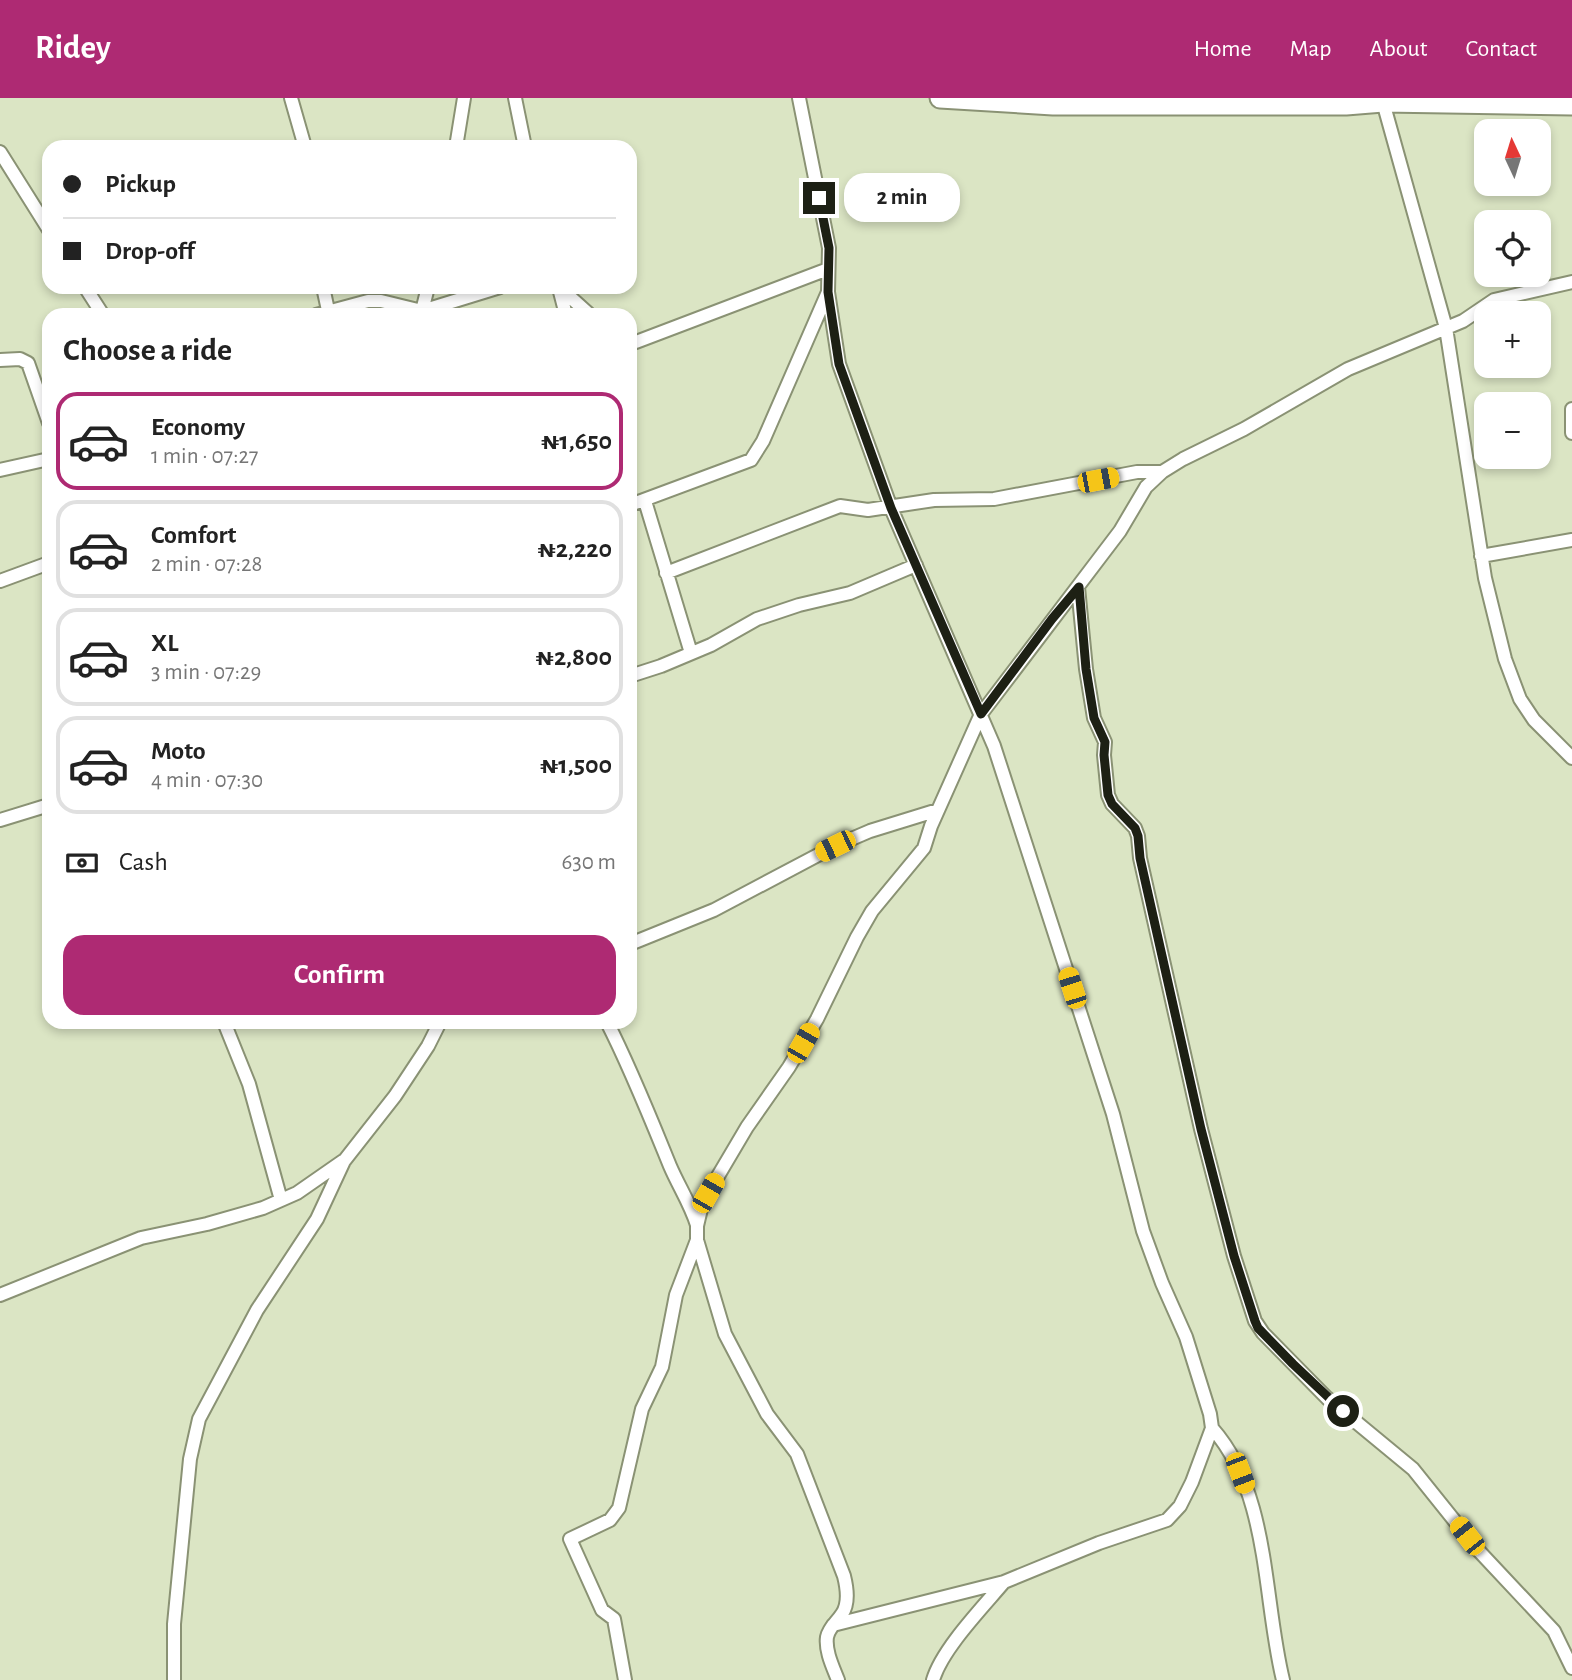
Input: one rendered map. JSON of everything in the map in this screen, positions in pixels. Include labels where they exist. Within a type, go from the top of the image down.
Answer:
[{"type":"main road","points":[[940,98],[1052,105],[1567,103]]},
{"type":"street","points":[[291,98],[303,140]]},
{"type":"street","points":[[457,140],[464,98]]},
{"type":"street","points":[[515,98],[524,140]]},
{"type":"street","points":[[799,98],[829,248],[828,292],[839,364],[891,508],[994,746],[1113,1114],[1143,1231],[1186,1337],[1212,1428],[1228,1445],[1250,1499],[1262,1552],[1283,1680]]},
{"type":"street","points":[[1383,102],[1446,328],[1481,556],[1505,659],[1520,699],[1534,720],[1572,758]]},
{"type":"street","points":[[0,152],[42,219]]},
{"type":"street","points":[[637,342],[828,269]]},
{"type":"street","points":[[838,1680],[827,1647],[827,1636],[843,1614],[846,1585],[844,1576],[797,1454],[767,1414],[725,1334],[697,1240],[697,1226],[708,1193],[817,1019],[867,920],[880,900],[924,848],[981,714],[1120,531],[1146,487],[1162,472],[1349,369],[1463,321],[1494,300],[1572,282]]},
{"type":"street","points":[[637,503],[751,460],[763,441],[828,292]]},
{"type":"street","points":[[437,308],[479,294]]},
{"type":"street","points":[[567,294],[582,308]]},
{"type":"street","points":[[344,308],[368,301],[381,301],[405,308]]},
{"type":"street","points":[[0,360],[20,359],[28,363],[42,403]]},
{"type":"street","points":[[1572,409],[1572,433]]},
{"type":"street","points":[[0,470],[42,461]]},
{"type":"street","points":[[666,573],[840,506],[868,510],[934,499],[995,499],[1137,472],[1162,472]]},
{"type":"street","points":[[645,501],[691,653]]},
{"type":"street","points":[[1481,556],[1572,540]]},
{"type":"street","points":[[637,673],[691,653],[757,619],[799,605],[850,593],[916,565]]},
{"type":"street","points":[[0,581],[42,566]]},
{"type":"street","points":[[1079,587],[1086,669],[1094,718],[1105,742],[1108,795],[1112,804],[1130,821],[1138,836],[1140,858],[1201,1129],[1234,1256],[1255,1321],[1263,1334],[1327,1398],[1413,1469],[1478,1550],[1553,1631],[1572,1668]]},
{"type":"street","points":[[0,820],[42,808]]},
{"type":"street","points":[[637,941],[715,910],[835,846],[870,831],[938,810]]},
{"type":"street","points":[[227,1029],[250,1084],[281,1200]]},
{"type":"street","points":[[174,1680],[174,1624],[190,1459],[196,1429],[257,1310],[317,1219],[344,1161],[395,1096],[437,1029]]},
{"type":"street","points":[[610,1029],[638,1085],[697,1226]]},
{"type":"street","points":[[0,1295],[141,1238],[262,1208],[297,1193],[344,1161]]},
{"type":"street","points":[[625,1680],[614,1619],[602,1610],[570,1539],[610,1520],[619,1508],[642,1409],[662,1367],[679,1282],[697,1240]]},
{"type":"street","points":[[833,1625],[1004,1582],[1099,1543],[1167,1520],[1180,1506],[1192,1482],[1212,1428]]},
{"type":"street","points":[[933,1680],[942,1661],[963,1631],[1004,1582]]},
{"type":"route","points":[[819,198],[829,248],[828,292],[839,364],[891,508],[981,714],[1079,587],[1086,669],[1096,726],[1105,742],[1108,795],[1112,804],[1130,821],[1138,836],[1140,858],[1201,1129],[1245,1291],[1258,1328],[1343,1411]]}]
